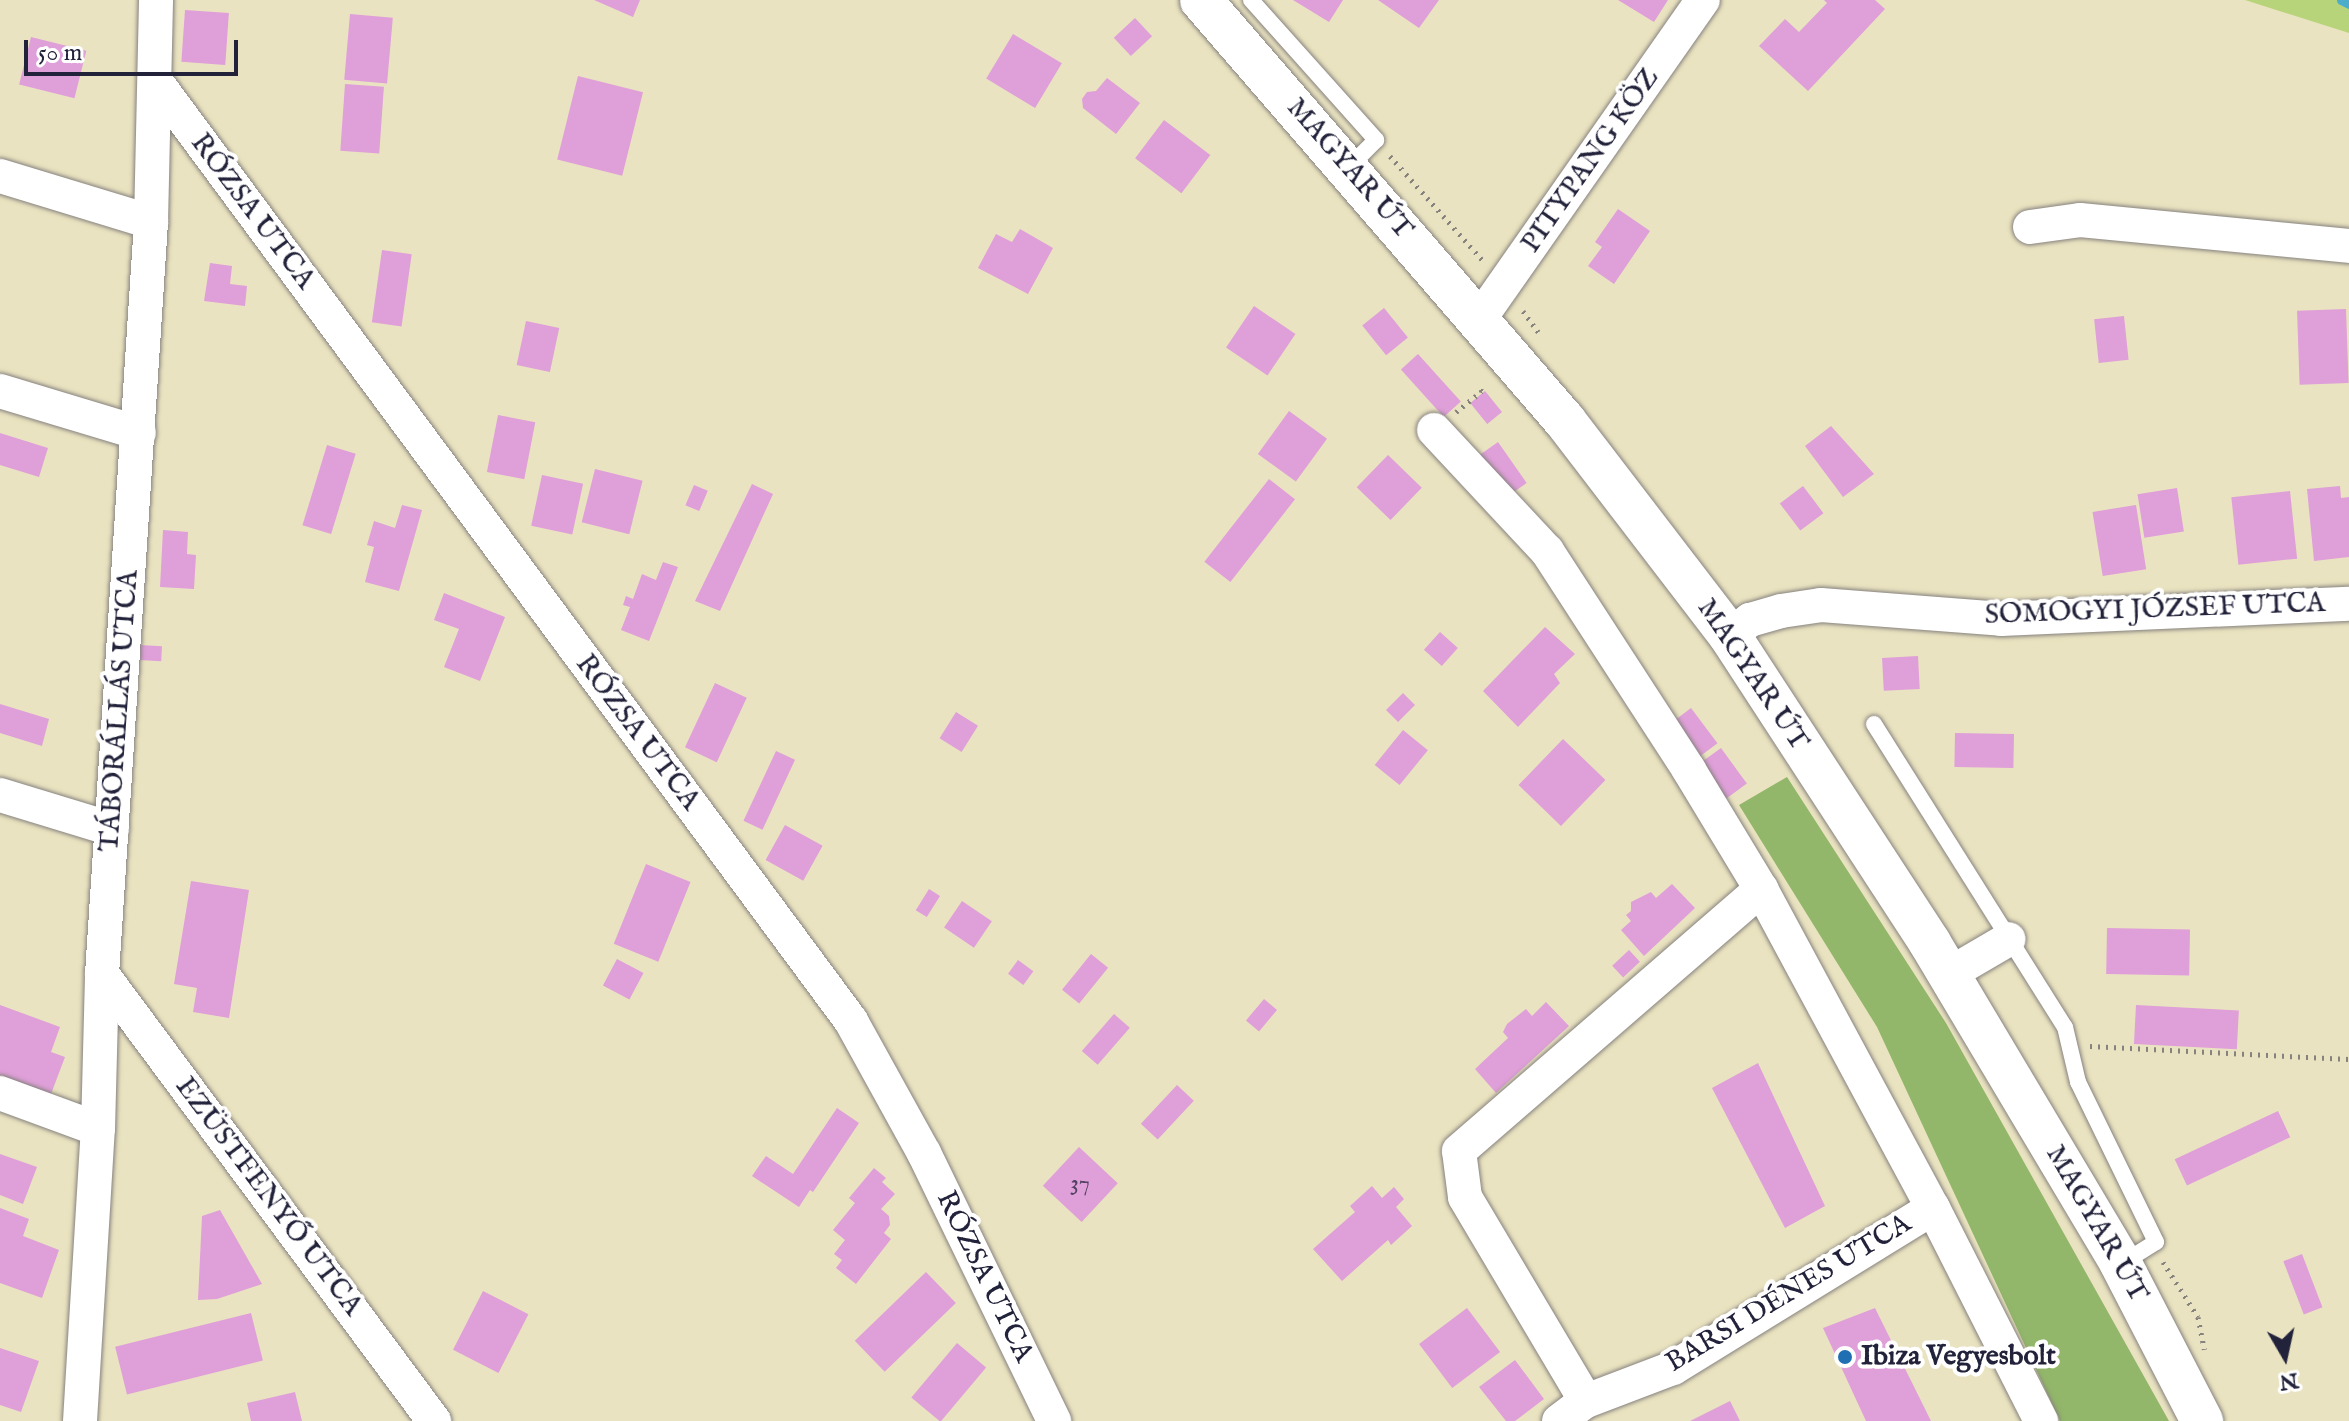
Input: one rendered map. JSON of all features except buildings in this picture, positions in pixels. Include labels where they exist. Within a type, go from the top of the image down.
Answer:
[{"type":"street","name":"TÁBORÁLLÁS UTCA","points":[[80,1421],[98,1129],[102,974],[151,222],[157,83],[156,0]]},
{"type":"street","name":"MAGYAR ÚT","points":[[1201,0],[1349,167],[1565,421],[1730,636],[1949,974],[2121,1264],[2202,1421]]},
{"type":"street","name":"PITYPANG KÖZ","points":[[1478,321],[1703,0]]},
{"type":"street","name":"RÓZSA UTCA","points":[[157,83],[851,1021],[924,1153],[1054,1421]]},
{"type":"street","points":[[0,176],[151,222]]},
{"type":"street","points":[[2030,227],[2080,220],[2349,246]]},
{"type":"street","points":[[0,391],[139,433]]},
{"type":"street","points":[[1434,430],[1547,551],[1601,629],[1761,889],[1933,1208],[2041,1421]]},
{"type":"street","name":"SOMOGYI JÓZSEF UTCA","points":[[1730,636],[1750,620],[1821,605],[2001,619],[2349,604]]},
{"type":"street","points":[[0,795],[112,829]]},
{"type":"street","points":[[1586,1401],[1465,1197],[1459,1151],[1761,889]]},
{"type":"street","points":[[1949,974],[2009,939]]},
{"type":"street","name":"EZÜSTFENYŐ UTCA","points":[[102,974],[434,1421]]},
{"type":"street","points":[[0,1093],[98,1129]]},
{"type":"street","name":"BARSI DÉNES UTCA","points":[[1559,1421],[1586,1401],[1673,1368],[1933,1208]]},
{"type":"lane","points":[[1251,0],[1376,140],[1349,167]]},
{"type":"lane","points":[[1874,724],[2065,1027],[2078,1082],[2156,1242],[2121,1264]]},
{"type":"path","points":[[2069,1045],[2349,1059]]},
{"type":"green space","points":[[2245,0],[2349,0],[2349,33]]},
{"type":"green space","points":[[1787,777],[1946,1023],[2169,1421],[2060,1421],[1877,1027],[1739,805]]},
{"type":"waterway","points":[[2341,0],[2349,4]]},
{"type":"place","name":"Ibiza Vegyesbolt","points":[[1845,1357]]}]
